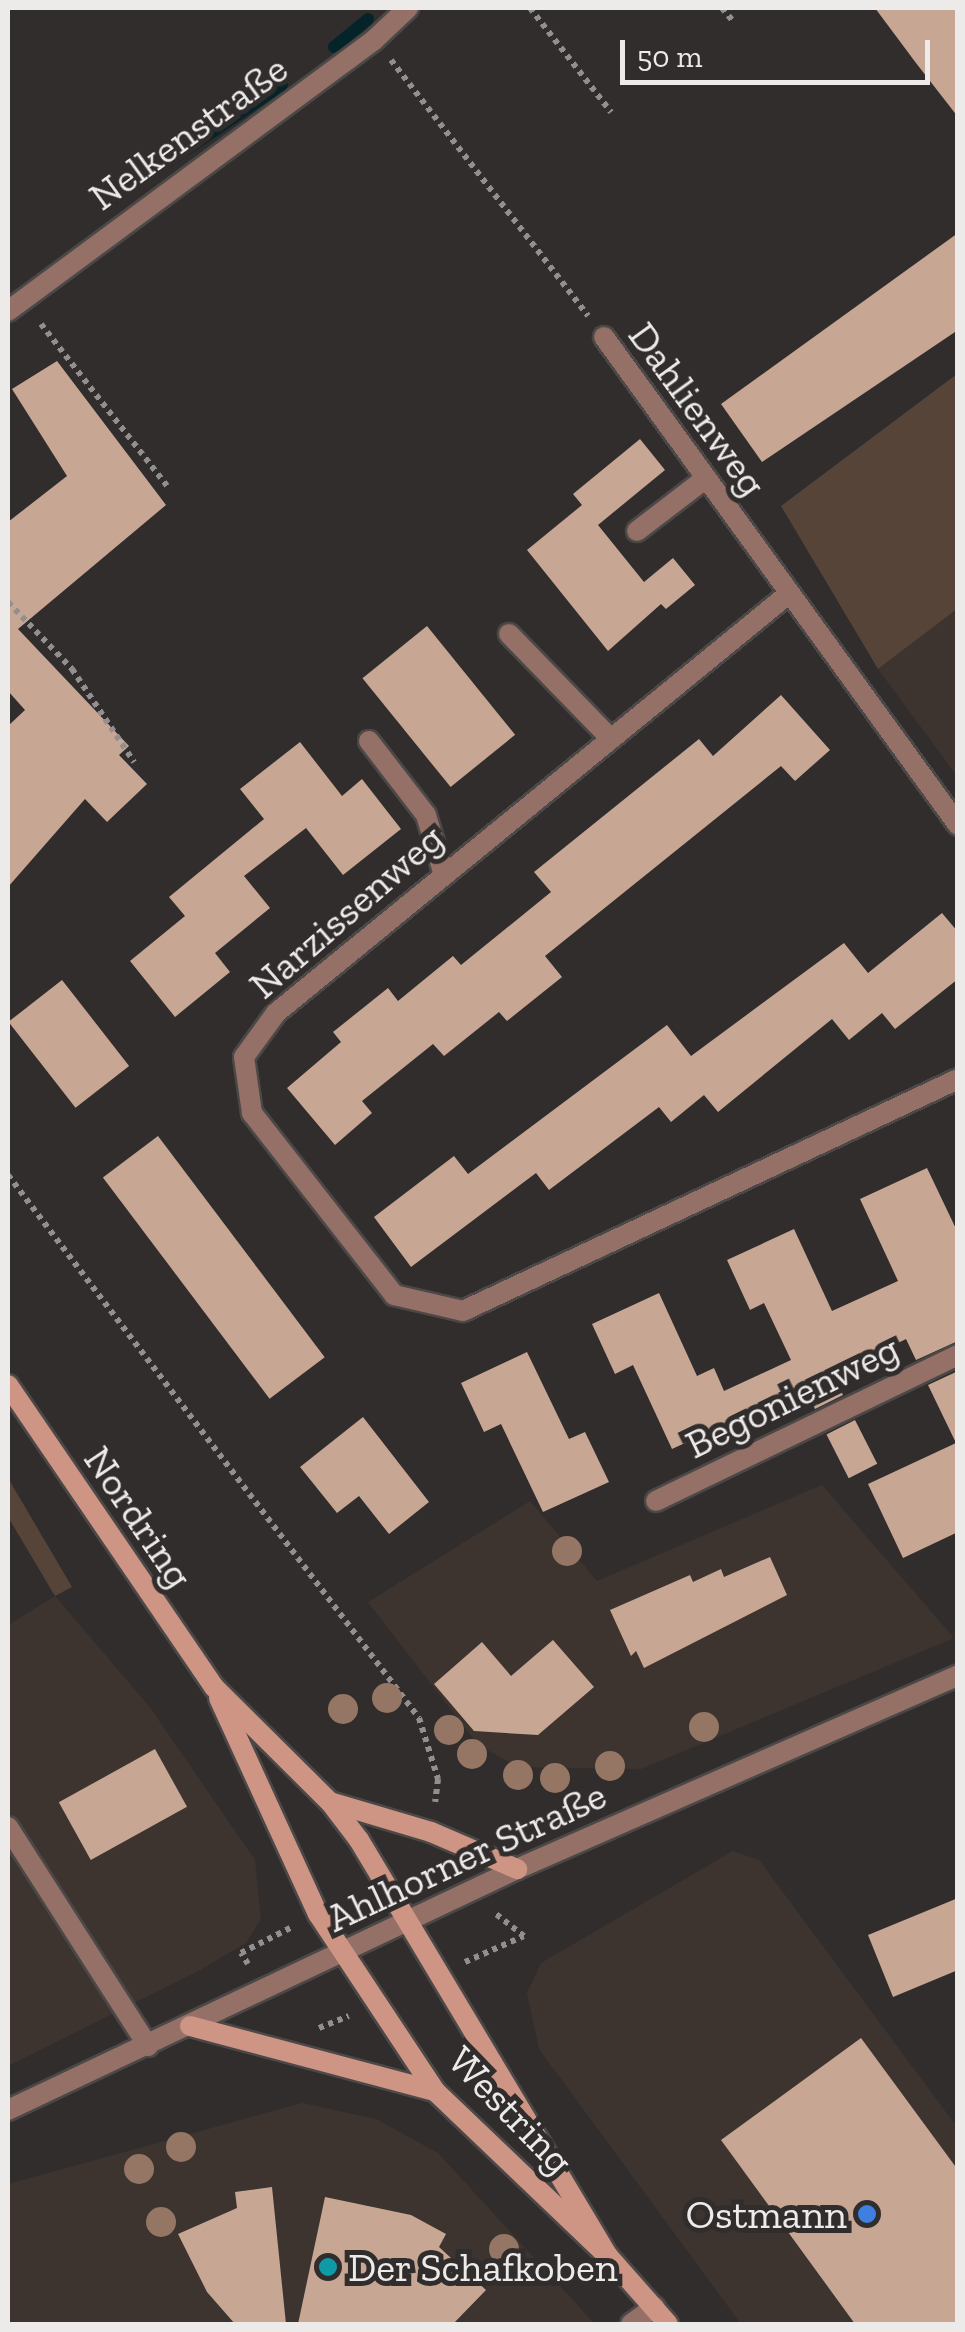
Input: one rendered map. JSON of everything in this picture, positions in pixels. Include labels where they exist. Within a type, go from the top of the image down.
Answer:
[{"type":"main road","name":"Nordring","points":[[8,1385],[214,1687],[318,1914],[342,1951]]},
{"type":"main road","name":"Nordring","points":[[214,1687],[330,1802],[405,1922]]},
{"type":"main road","points":[[330,1802],[431,1832],[517,1869]]},
{"type":"main road","name":"Westring","points":[[405,1922],[609,2258]]},
{"type":"main road","name":"Westring","points":[[342,1951],[435,2091],[609,2258],[668,2324]]},
{"type":"main road","points":[[190,2026],[435,2091]]},
{"type":"street","name":"Nelkenstraße","points":[[8,311],[374,40],[408,8]]},
{"type":"street","name":"Dahlienweg","points":[[604,337],[786,596],[958,825]]},
{"type":"street","points":[[637,531],[706,478]]},
{"type":"street","name":"Narzissenweg","points":[[786,596],[443,872],[276,1013],[244,1056],[252,1113],[394,1295],[462,1311],[958,1079]]},
{"type":"street","points":[[510,634],[610,738]]},
{"type":"street","points":[[369,741],[426,815],[443,872]]},
{"type":"street","name":"Begonienweg","points":[[656,1501],[958,1354]]},
{"type":"street","name":"Ahlhorner Straße","points":[[8,2110],[517,1869],[958,1675]]},
{"type":"street","points":[[8,1827],[148,2046]]},
{"type":"street","points":[[631,2324],[654,2307]]},
{"type":"path","points":[[530,8],[611,112]]},
{"type":"path","points":[[722,8],[732,20]]},
{"type":"path","name":"Dahlienweg","points":[[374,40],[604,337]]},
{"type":"path","points":[[45,329],[166,486]]},
{"type":"path","points":[[8,602],[72,669],[134,762]]},
{"type":"path","points":[[8,1176],[419,1718],[438,1779],[431,1832]]},
{"type":"path","points":[[437,1975],[524,1936],[467,1892]]},
{"type":"path","points":[[309,2031],[375,2003]]},
{"type":"shaded area","points":[[957,374],[957,609],[878,669],[781,506]]},
{"type":"shaded area","points":[[957,609],[957,776],[878,669]]},
{"type":"shaded area","points":[[8,1478],[72,1587],[55,1596],[8,1517]]},
{"type":"shaded area","points":[[822,1485],[954,1638],[641,1769],[520,1767],[479,1746],[368,1602],[530,1501],[597,1581]]},
{"type":"shaded area","points":[[55,1596],[149,1706],[255,1860],[261,1919],[246,1943],[200,1970],[8,2066],[8,1625]]},
{"type":"shaded area","points":[[733,1851],[759,1860],[957,2127],[957,2324],[741,2324],[539,2049],[527,1993],[541,1963]]},
{"type":"shaded area","points":[[302,2103],[376,2119],[438,2153],[595,2324],[8,2324],[8,2184]]},
{"type":"building","points":[[875,8],[958,8],[958,117],[916,63]]},
{"type":"building","points":[[958,233],[958,330],[762,462],[721,404]]},
{"type":"building","points":[[57,361],[166,505],[18,629],[129,746],[119,755],[147,784],[107,822],[85,799],[8,887],[8,726],[25,710],[8,691],[8,522],[67,476],[12,389]]},
{"type":"building","points":[[640,439],[665,470],[598,525],[644,582],[673,558],[695,585],[666,609],[661,604],[608,651],[527,550],[582,505],[573,494]]},
{"type":"building","points":[[427,626],[515,735],[451,787],[362,678]]},
{"type":"building","points":[[781,695],[830,750],[795,781],[781,766],[545,956],[562,977],[507,1021],[499,1012],[444,1056],[433,1044],[362,1101],[372,1113],[335,1145],[287,1088],[341,1042],[333,1032],[388,988],[398,1001],[453,956],[461,965],[551,892],[534,872],[699,739],[713,756]]},
{"type":"building","points":[[300,742],[342,796],[362,779],[401,829],[343,875],[306,828],[244,876],[270,908],[215,953],[230,972],[175,1017],[130,961],[185,916],[169,897],[264,819],[240,789]]},
{"type":"building","points":[[942,913],[958,932],[958,979],[895,1029],[882,1013],[849,1040],[832,1019],[718,1112],[704,1095],[671,1122],[659,1107],[549,1190],[536,1173],[411,1267],[374,1217],[454,1156],[468,1174],[667,1025],[691,1056],[844,943],[868,973]]},
{"type":"building","points":[[62,980],[129,1066],[76,1108],[8,1022]]},
{"type":"building","points":[[158,1136],[325,1357],[270,1399],[103,1178]]},
{"type":"building","points":[[927,1168],[958,1233],[958,1341],[916,1360],[906,1339],[834,1375],[843,1395],[815,1409],[805,1388],[672,1449],[633,1365],[615,1374],[592,1324],[659,1293],[697,1376],[714,1368],[724,1391],[791,1360],[764,1303],[750,1310],[727,1260],[794,1229],[832,1311],[898,1281],[860,1199]]},
{"type":"building","points":[[527,1352],[569,1439],[585,1432],[609,1482],[543,1512],[501,1424],[484,1432],[461,1383]]},
{"type":"building","points":[[958,1371],[958,1532],[903,1558],[868,1484],[956,1443],[928,1385]]},
{"type":"building","points":[[363,1417],[429,1502],[389,1534],[359,1496],[337,1513],[300,1467]]},
{"type":"building","points":[[855,1420],[877,1464],[849,1478],[826,1435]]},
{"type":"building","points":[[770,1557],[787,1595],[644,1668],[636,1651],[631,1656],[610,1610],[690,1575],[693,1582],[721,1569],[724,1577]]},
{"type":"building","points":[[553,1640],[594,1687],[538,1735],[474,1731],[434,1684],[482,1642],[511,1676]]},
{"type":"building","points":[[155,1749],[187,1807],[91,1860],[59,1802]]},
{"type":"building","points":[[958,1898],[958,1970],[893,1997],[868,1935]]},
{"type":"building","name":"Ostmann","points":[[861,2038],[958,2170],[958,2324],[855,2324],[721,2140]]},
{"type":"building","points":[[272,2187],[286,2324],[235,2324],[207,2292],[178,2234],[237,2208],[235,2192]]},
{"type":"building","points":[[325,2197],[411,2215],[446,2234],[439,2247],[486,2290],[453,2324],[298,2324]]},
{"type":"waterway","points":[[334,47],[368,19]]},
{"type":"waterway","points":[[103,206],[282,85]]},
{"type":"place","name":"Ostmann","points":[[867,2214]]},
{"type":"place","name":"Der Schafkoben","points":[[328,2267]]}]
